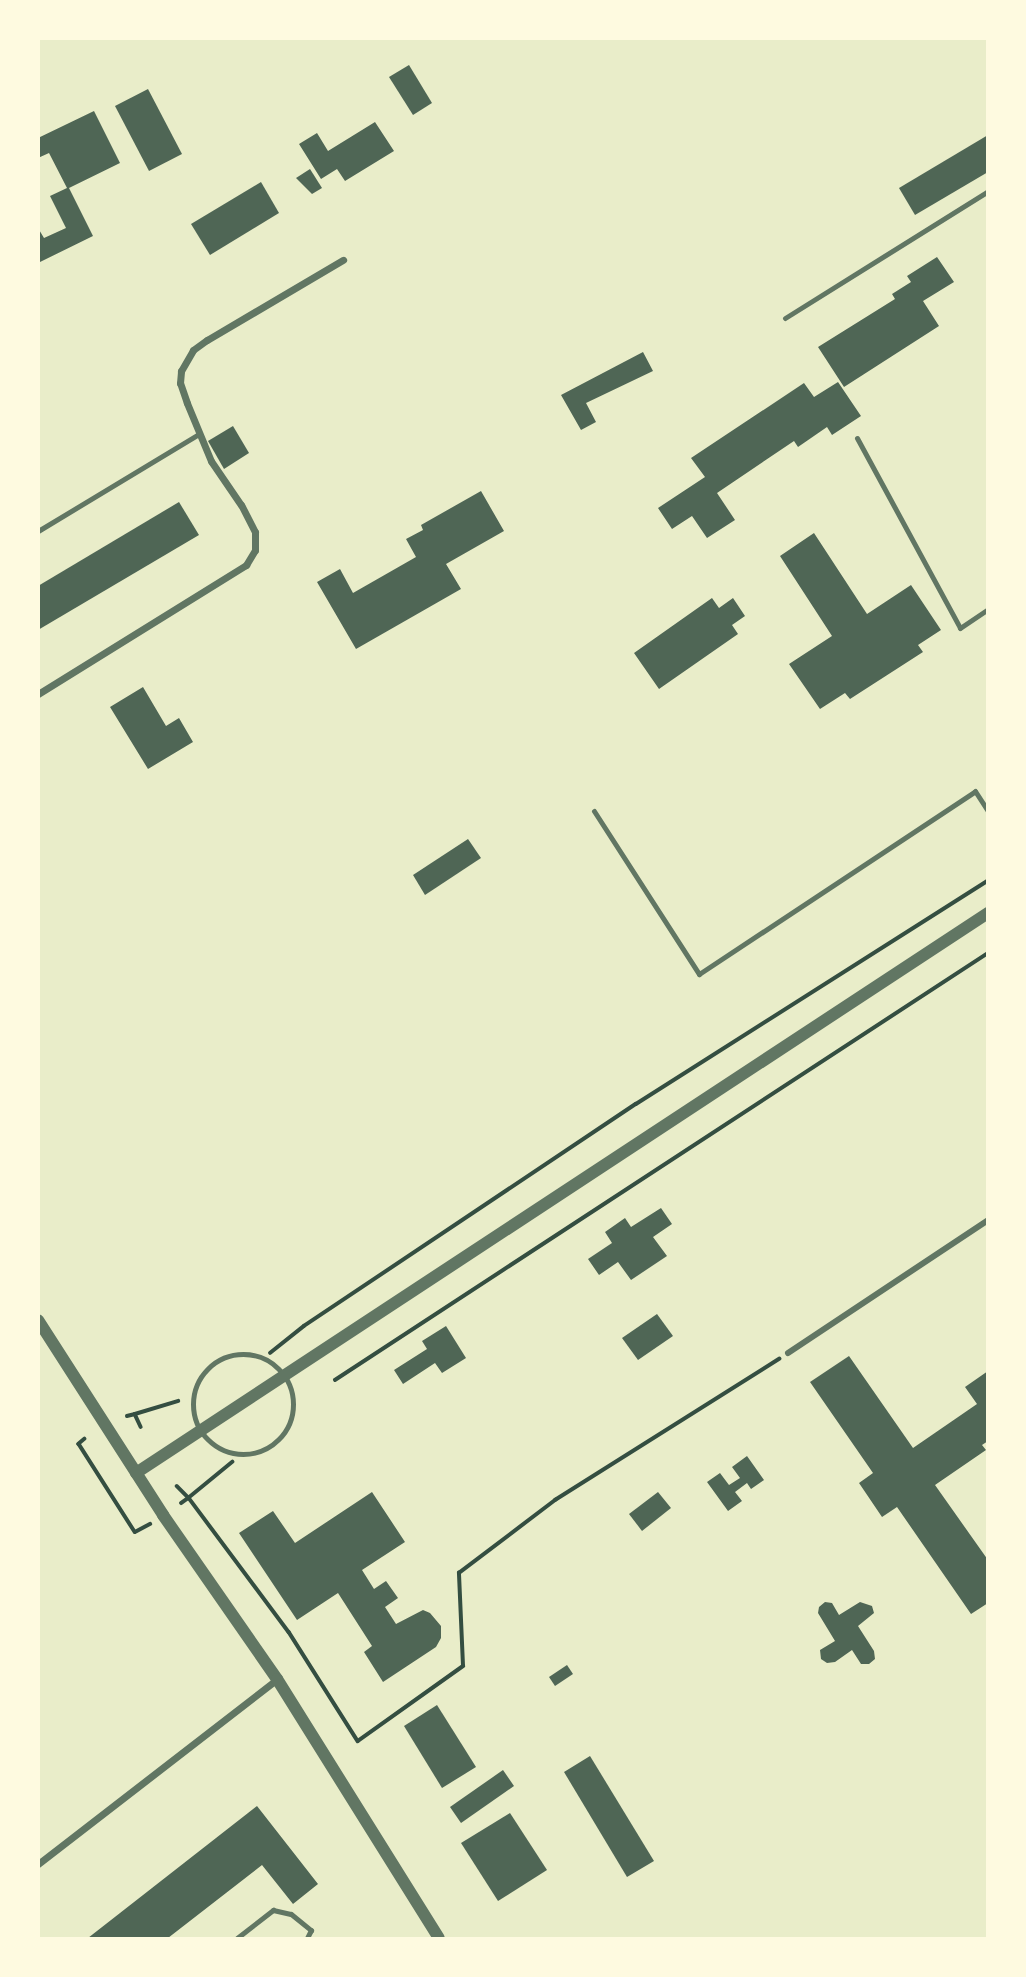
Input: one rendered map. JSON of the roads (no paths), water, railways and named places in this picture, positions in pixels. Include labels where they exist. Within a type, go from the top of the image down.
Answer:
[{"type":"street","points":[[38,694],[237,573],[251,558],[255,542],[250,521],[211,461],[180,383],[185,360],[193,350],[343,260]]},
{"type":"street","points":[[136,1473],[988,913]]},
{"type":"street","points":[[788,1353],[988,1220]]},
{"type":"street","points":[[38,1320],[136,1473],[277,1679],[439,1938]]},
{"type":"street","points":[[38,1864],[277,1679]]},
{"type":"lane","points":[[785,318],[988,191]]},
{"type":"lane","points":[[38,531],[199,434]]},
{"type":"lane","points":[[857,438],[960,628],[988,609]]},
{"type":"lane","points":[[594,811],[699,974],[975,791],[988,811]]},
{"type":"lane","points":[[233,1354],[252,1354],[270,1361],[284,1374],[292,1391],[293,1409],[288,1426],[278,1440],[262,1450],[245,1454],[227,1451],[212,1443],[200,1429],[193,1411],[194,1392],[202,1375],[215,1362],[233,1354]]},
{"type":"lane","points":[[237,1938],[273,1910],[291,1914],[310,1930],[307,1938]]}]
